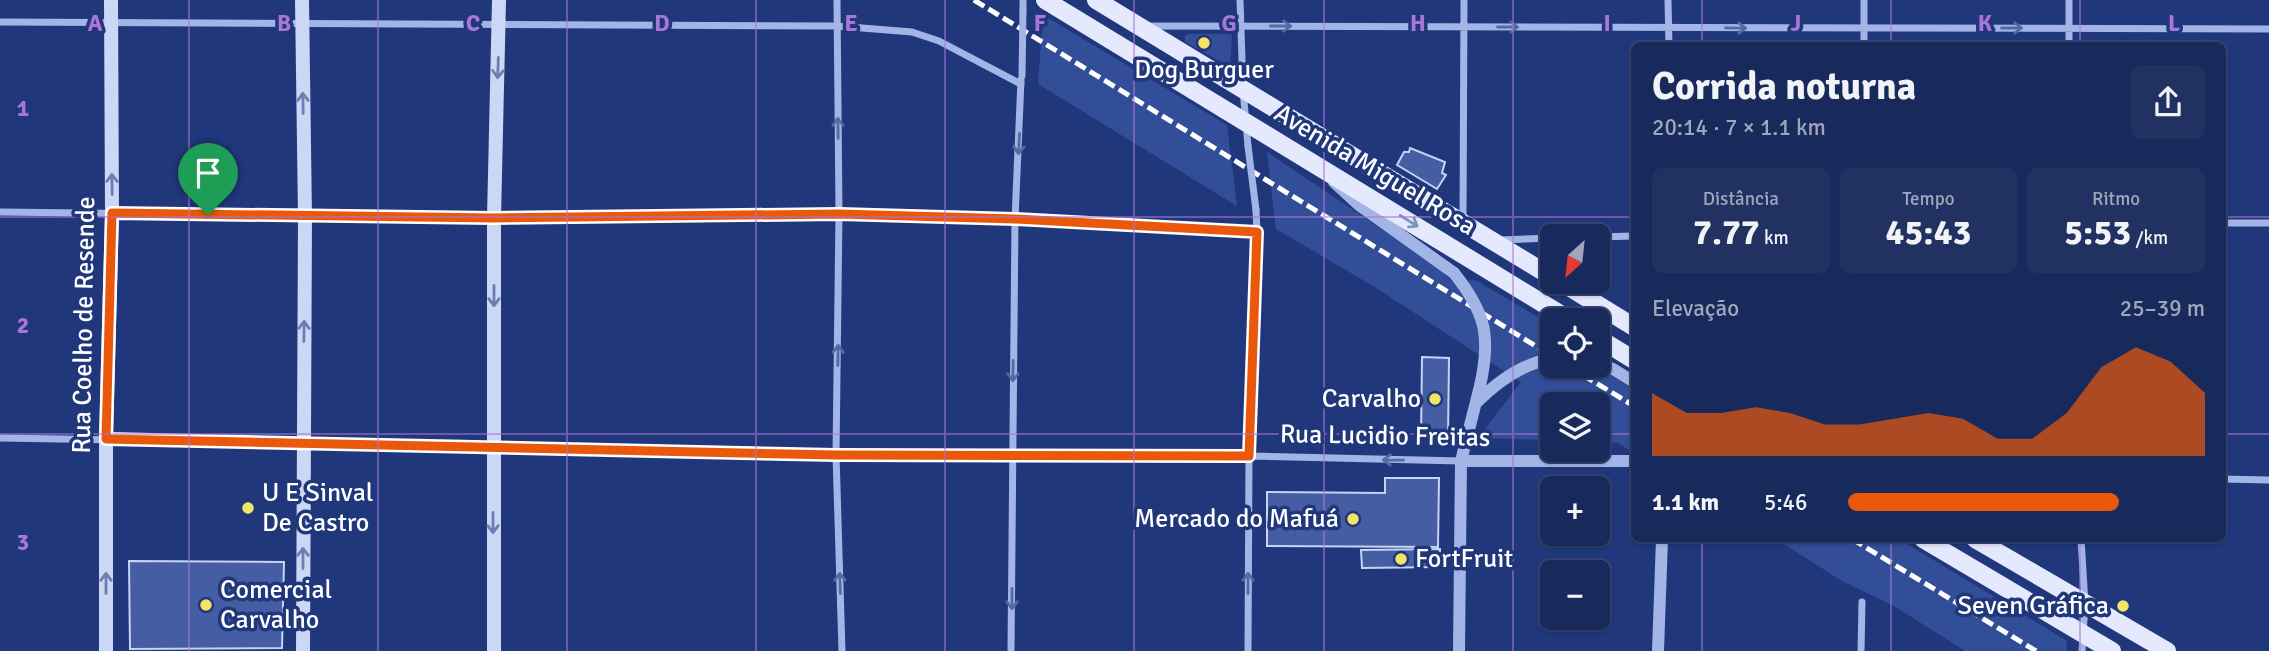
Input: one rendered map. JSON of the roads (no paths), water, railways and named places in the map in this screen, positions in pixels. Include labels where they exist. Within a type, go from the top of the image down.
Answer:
[{"type":"main road","name":"Rua Coelho de Resende","points":[[106,651],[106,439],[112,213],[111,0]]},
{"type":"main road","points":[[302,0],[305,216],[303,651]]},
{"type":"main road","points":[[494,651],[494,218],[499,0]]},
{"type":"main road","name":"Avenida Miguel Rosa","points":[[1045,0],[1550,308]]},
{"type":"main road","name":"Avenida Miguel Rosa","points":[[1096,0],[1540,269]]},
{"type":"main road","points":[[1580,294],[1631,325]]},
{"type":"main road","points":[[1610,345],[1631,358]]},
{"type":"main road","points":[[1935,542],[2083,643],[2112,651]]},
{"type":"main road","points":[[1980,542],[2167,651]]},
{"type":"street","points":[[837,0],[839,214],[836,455],[842,651]]},
{"type":"street","points":[[1012,651],[1015,219],[1023,0]]},
{"type":"street","points":[[1240,0],[1243,90],[1257,232],[1249,456],[1248,651]]},
{"type":"street","points":[[1462,222],[1464,0]]},
{"type":"street","points":[[1668,0],[1669,42]]},
{"type":"street","points":[[1864,0],[1864,42]]},
{"type":"street","points":[[2069,0],[2069,42]]},
{"type":"street","points":[[0,22],[837,26],[912,32],[939,41],[1021,80]]},
{"type":"street","points":[[1139,26],[2269,29]]},
{"type":"street","points":[[1319,166],[1359,205],[1454,273],[1476,305],[1484,326],[1485,388],[1476,403],[1461,461],[1459,651]]},
{"type":"street","points":[[0,212],[494,218],[839,214],[1015,219],[1257,232]]},
{"type":"street","points":[[2226,223],[2269,223]]},
{"type":"street","points":[[1610,237],[1631,236]]},
{"type":"street","points":[[1494,240],[1540,238]]},
{"type":"street","points":[[1485,388],[1540,361]]},
{"type":"street","points":[[1610,368],[1631,380]]},
{"type":"street","name":"Rua Lucidio Freitas","points":[[0,438],[836,455],[1249,456],[1631,462]]},
{"type":"street","points":[[2226,480],[2269,481]]},
{"type":"street","points":[[1658,651],[1662,542]]},
{"type":"street","points":[[2081,542],[2085,604],[2083,643]]},
{"type":"street","points":[[1861,651],[1862,602]]},
{"type":"railway","points":[[974,0],[1540,349]]},
{"type":"railway","points":[[1588,378],[1631,404]]},
{"type":"railway","points":[[1857,542],[2036,651]]},
{"type":"place","name":"Dog Burguer","points":[[1204,43]]},
{"type":"place","name":"Carvalho","points":[[1435,399]]},
{"type":"place","name":"U E Sinval De Castro","points":[[248,508]]},
{"type":"place","name":"Mercado do Mafuá","points":[[1353,519]]},
{"type":"place","name":"FortFruit","points":[[1401,559]]},
{"type":"place","name":"Comercial Carvalho","points":[[206,605]]},
{"type":"place","name":"Seven Gráfica","points":[[2123,606]]}]
